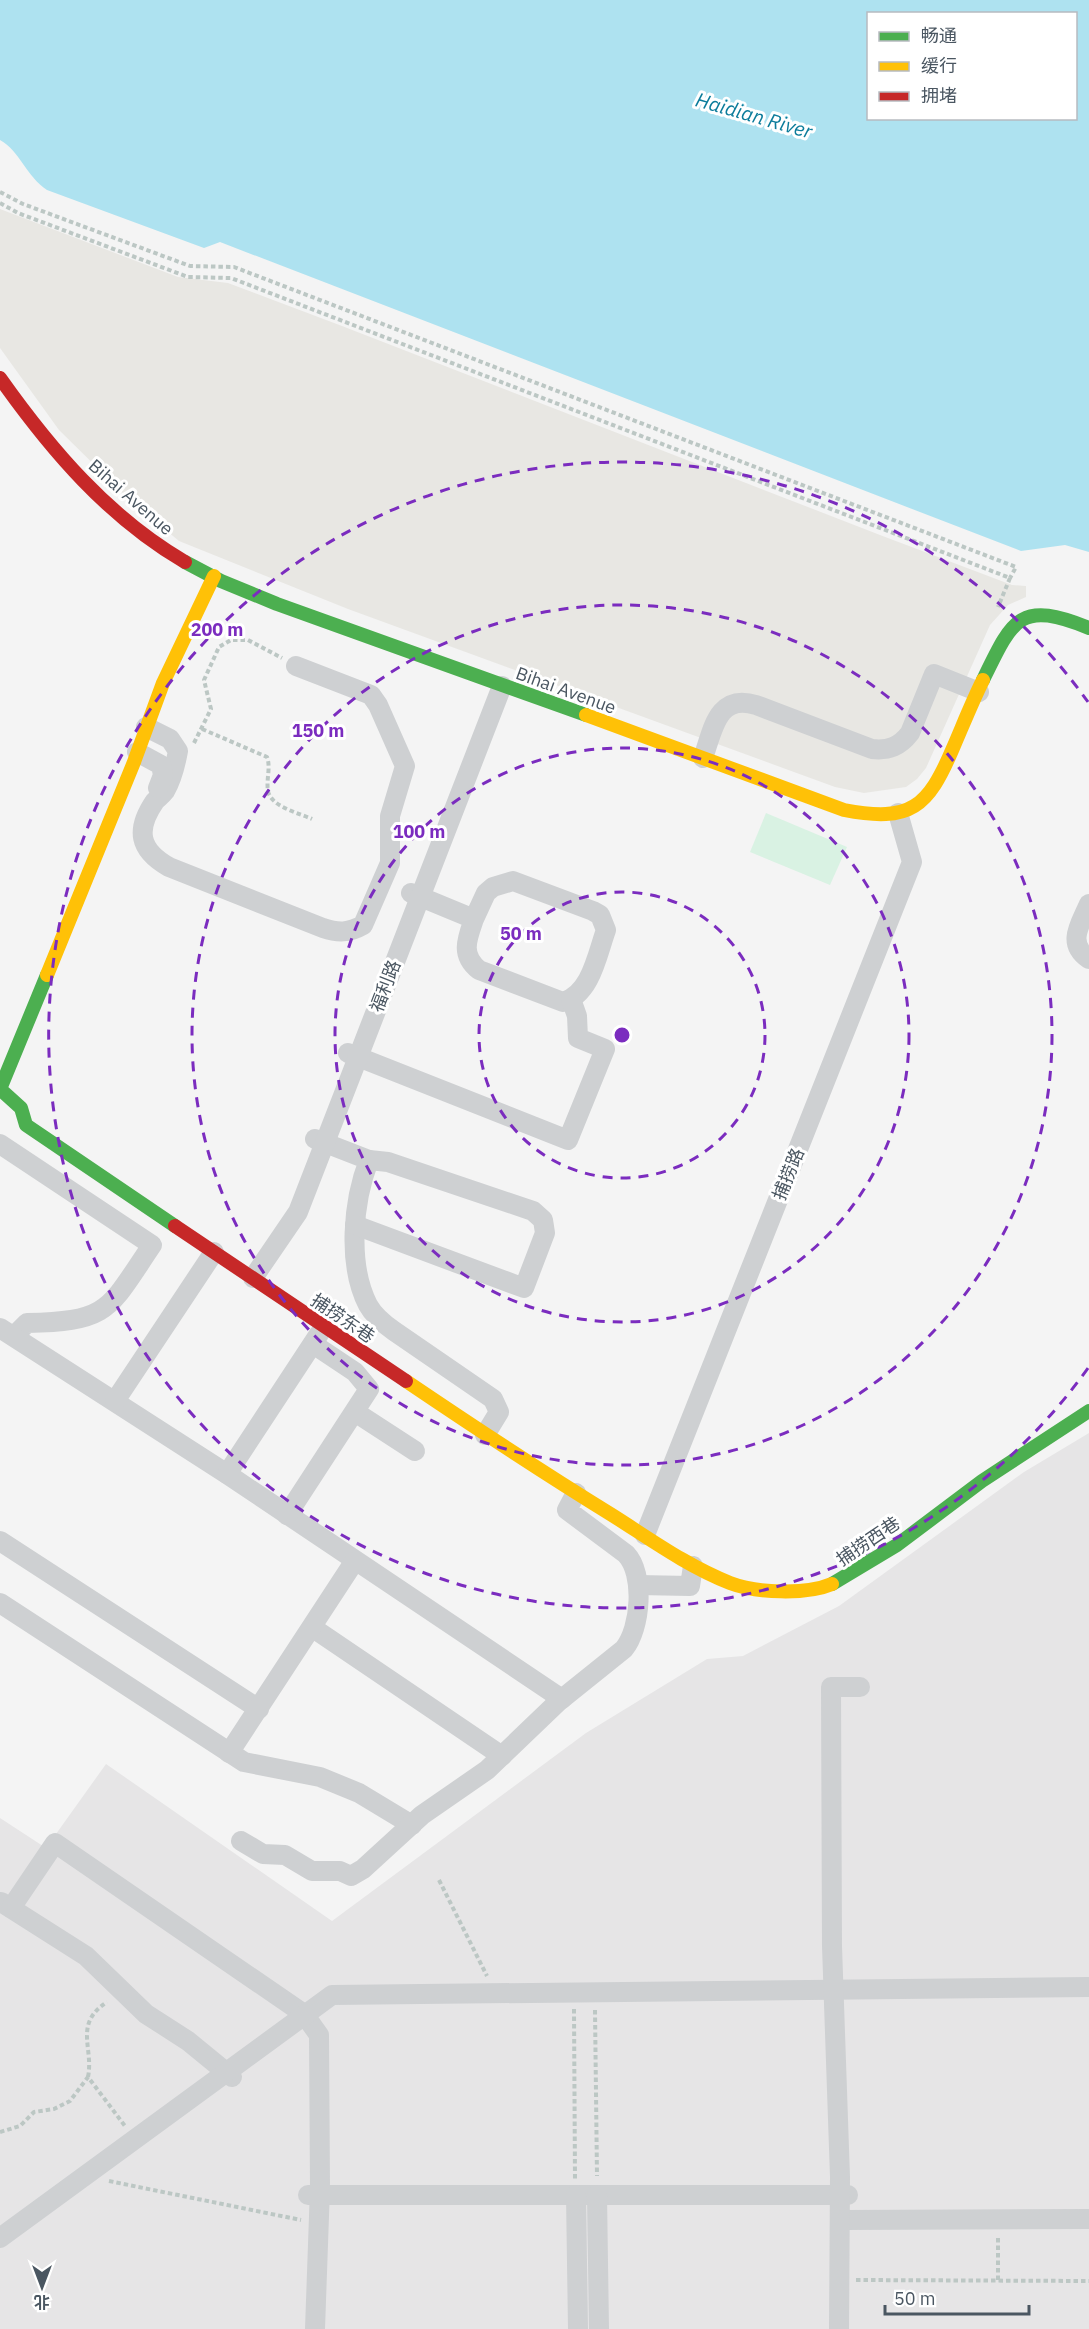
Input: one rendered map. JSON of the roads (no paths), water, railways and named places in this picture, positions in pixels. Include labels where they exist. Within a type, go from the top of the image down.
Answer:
[{"type":"main road","name":"Bihai Avenue","points":[[0,378],[55,451],[113,509],[211,582]]},
{"type":"main road","name":"Bihai Avenue","points":[[112,527],[156,559],[498,693],[703,758],[844,810],[901,824],[937,785],[979,692],[1011,629],[1021,618],[1035,614],[1049,614],[1089,628]]},
{"type":"main road","points":[[137,752],[177,650],[211,582]]},
{"type":"main road","points":[[944,797],[1002,668],[1019,639],[1034,629],[1044,628],[1089,641]]},
{"type":"main road","name":"Bihai Avenue","points":[[572,725],[853,826]]},
{"type":"main road","name":"捕捞东巷","points":[[137,752],[0,1089],[18,1102],[25,1112],[26,1125],[485,1435],[645,1535]]},
{"type":"main road","name":"捕捞西巷","points":[[645,1535],[693,1566],[732,1584],[782,1592],[823,1588],[864,1568],[982,1481],[1089,1411]]},
{"type":"street","points":[[137,752],[161,765],[163,775],[156,800],[143,831],[148,853],[158,861],[332,931],[353,931],[363,925],[390,863],[390,816],[405,766],[375,700],[356,688],[296,666]]},
{"type":"street","points":[[703,758],[724,708],[734,703],[745,702],[872,749],[883,750],[904,741],[910,733],[927,670],[979,692]]},
{"type":"street","name":"福利路","points":[[249,1275],[298,1212],[320,1141],[353,1055],[498,693]]},
{"type":"street","points":[[146,727],[170,739],[178,748],[165,791],[156,800]]},
{"type":"street","name":"捕捞路","points":[[645,1535],[912,862],[901,824]]},
{"type":"street","points":[[513,881],[600,915],[606,930],[587,981],[578,994],[563,1002],[479,970],[471,964],[465,948],[474,919],[486,893],[493,887],[513,881]]},
{"type":"street","points":[[416,895],[474,919]]},
{"type":"street","points":[[1089,904],[1075,941],[1079,952],[1089,959]]},
{"type":"street","points":[[353,1055],[568,1140],[605,1049],[578,1038],[577,1016],[571,999]]},
{"type":"street","points":[[320,1141],[369,1160],[388,1162],[533,1211],[543,1220],[545,1233],[524,1288],[355,1225]]},
{"type":"street","points":[[0,1144],[152,1245],[115,1301],[101,1312],[69,1321],[27,1323],[8,1332]]},
{"type":"street","points":[[369,1160],[359,1191],[355,1225],[357,1264],[368,1305],[379,1320],[493,1399],[499,1412],[485,1435]]},
{"type":"street","points":[[147,1242],[164,1217]]},
{"type":"street","points":[[115,1401],[214,1252]]},
{"type":"street","points":[[227,1473],[324,1327]]},
{"type":"street","points":[[8,1332],[227,1473],[354,1562],[562,1699]]},
{"type":"street","points":[[287,1515],[369,1389],[355,1372],[313,1344]]},
{"type":"street","points":[[355,1412],[415,1451]]},
{"type":"street","points":[[241,1841],[263,1854],[285,1855],[312,1871],[340,1871],[351,1876],[363,1869],[412,1825],[502,1756],[562,1699],[624,1649],[632,1638],[636,1626],[638,1585],[634,1561],[567,1510],[576,1493]]},
{"type":"street","points":[[0,1541],[259,1709]]},
{"type":"street","points":[[229,1753],[313,1628],[354,1562]]},
{"type":"street","points":[[638,1585],[690,1586],[693,1566]]},
{"type":"street","points":[[0,1603],[244,1762],[298,1771],[342,1785],[412,1825]]},
{"type":"street","points":[[313,1628],[502,1756]]},
{"type":"street","points":[[852,2329],[852,2280],[845,2224],[837,1993],[835,1687],[860,1687]]},
{"type":"street","points":[[229,2074],[146,2014],[86,1956],[5,1904],[55,1844],[279,1998],[301,2022],[307,2041],[314,2195],[305,2329]]},
{"type":"street","points":[[301,2022],[333,2005],[574,1997],[1089,1987]]},
{"type":"street","points":[[0,2238],[89,2177],[301,2022],[332,1995],[496,1993],[574,1997]]},
{"type":"street","points":[[837,1993],[1089,1998]]},
{"type":"street","points":[[0,2248],[135,2138],[229,2074]]},
{"type":"street","points":[[314,2195],[844,2195]]},
{"type":"street","points":[[576,2195],[578,2329]]},
{"type":"street","points":[[597,2195],[599,2329]]},
{"type":"street","points":[[845,2224],[1089,2219]]},
{"type":"street","points":[[313,2223],[315,2329]]},
{"type":"street","points":[[845,2224],[1089,2228]]},
{"type":"street","points":[[839,2329],[845,2224]]},
{"type":"water","name":"Haidian River","points":[[0,0],[1089,0],[1089,552],[1065,545],[1021,551],[220,242],[204,248],[47,190],[0,140]]}]
